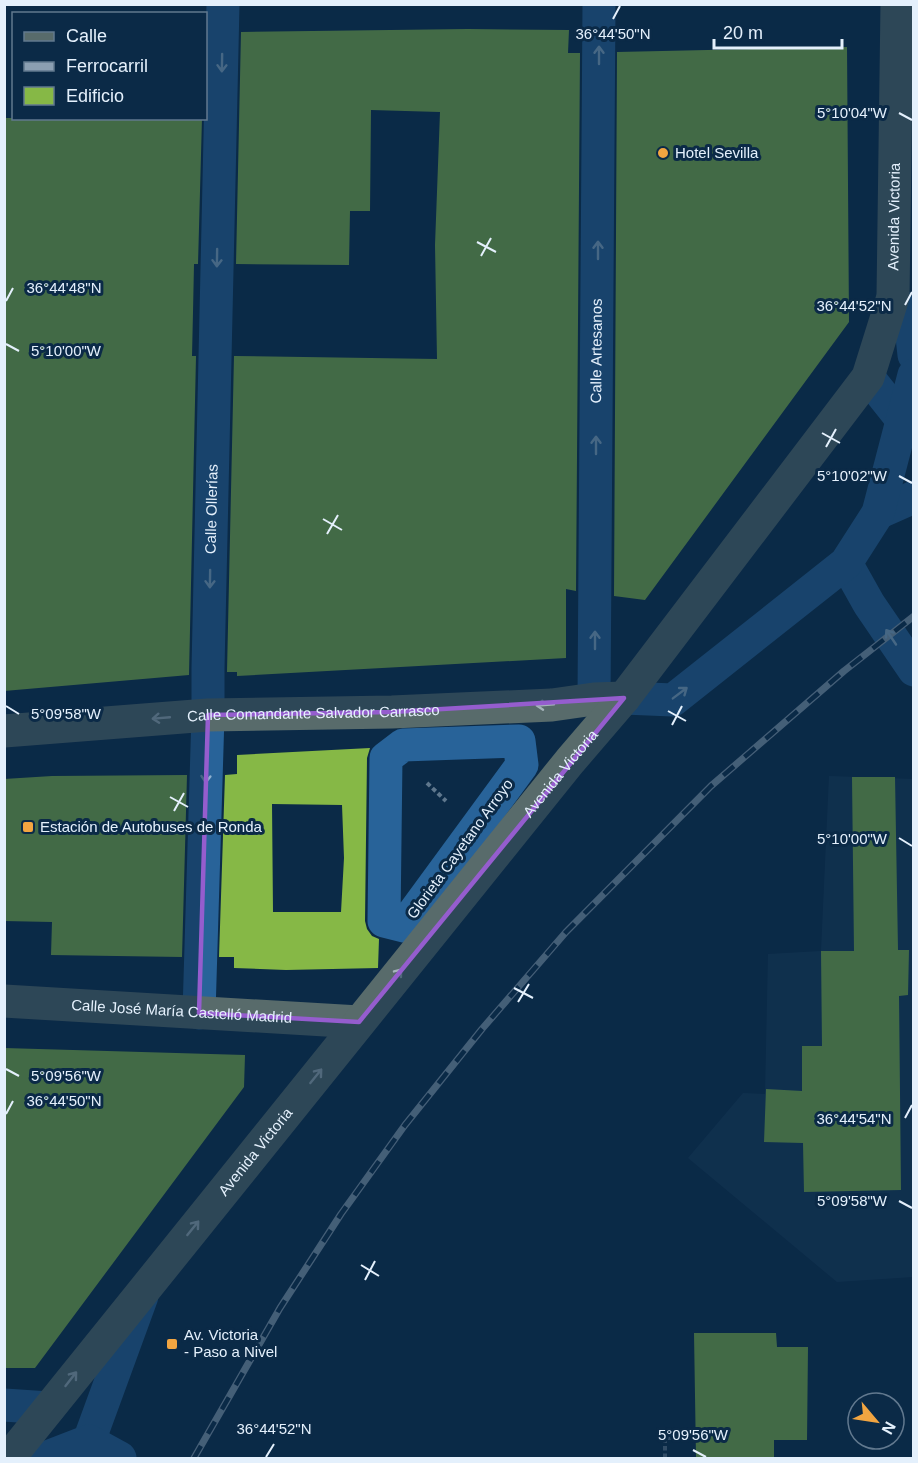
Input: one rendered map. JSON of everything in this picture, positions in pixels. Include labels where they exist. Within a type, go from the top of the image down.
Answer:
[{"type":"main road","name":"Avenida Victoria","points":[[9,1458],[570,761],[609,698],[868,376],[893,297],[897,4]]},
{"type":"main road","name":"Calle Comandante Salvador Carrasco","points":[[4,731],[208,715],[392,712],[552,705],[609,698]]},
{"type":"main road","name":"Calle José María Castelló Madrid","points":[[4,1001],[359,1022]]},
{"type":"street","name":"Calle Ollerías","points":[[199,1013],[208,715],[223,4]]},
{"type":"street","name":"Calle Artesanos","points":[[599,4],[609,698]]},
{"type":"street","points":[[893,297],[911,327],[914,355]]},
{"type":"street","points":[[609,698],[673,700],[846,563],[878,513],[914,375]]},
{"type":"street","points":[[868,376],[903,421]]},
{"type":"street","points":[[878,513],[914,497]]},
{"type":"street","points":[[846,563],[869,604],[914,670]]},
{"type":"street","name":"Glorieta Cayetano Arroyo","points":[[519,741],[522,765],[404,926],[384,921],[386,758],[403,745],[519,741]]},
{"type":"street","points":[[45,1458],[89,1441],[144,1288]]},
{"type":"street","points":[[4,1405],[49,1408]]},
{"type":"street","points":[[89,1441],[120,1458]]},
{"type":"path","points":[[665,1458],[665,1438],[696,1437]]},
{"type":"highlighted area","points":[[624,698],[359,1022],[199,1013],[208,715],[392,712]]},
{"type":"shaded area","points":[[829,776],[913,779],[913,1277],[837,1282],[688,1158],[743,1093],[765,1094],[768,954],[821,951]]},
{"type":"building","points":[[569,30],[568,53],[580,53],[576,591],[566,589],[566,658],[237,676],[237,672],[227,672],[234,356],[437,359],[435,245],[440,112],[371,110],[370,211],[350,211],[349,265],[236,264],[241,32]]},
{"type":"building","points":[[847,47],[849,322],[645,600],[614,596],[617,52]]},
{"type":"building","points":[[4,118],[12,118],[12,120],[202,120],[198,264],[194,264],[192,356],[196,356],[189,675],[4,691]]},
{"type":"building","points":[[370,748],[367,758],[365,921],[372,936],[379,939],[378,968],[286,970],[234,968],[234,957],[219,957],[225,775],[237,774],[237,755]],"holes":[[[272,804],[342,805],[344,858],[341,912],[273,912]]]},
{"type":"building","points":[[187,775],[182,957],[51,955],[52,922],[4,921],[4,779],[52,776]]},
{"type":"building","points":[[852,777],[895,777],[898,950],[909,950],[908,995],[899,996],[901,1190],[804,1192],[803,1143],[764,1142],[766,1089],[802,1091],[802,1046],[822,1046],[821,951],[854,951]]},
{"type":"building","points":[[4,1048],[245,1055],[244,1087],[35,1368],[4,1368]]},
{"type":"building","points":[[694,1333],[776,1333],[777,1347],[808,1347],[807,1440],[774,1440],[774,1458],[696,1458]]},
{"type":"railway","points":[[194,1458],[280,1308],[341,1214],[405,1125],[482,1029],[566,932],[711,786],[844,671],[914,616]]},
{"type":"place","name":"Hotel Sevilla","points":[[663,153]]},
{"type":"place","name":"Estación de Autobuses de Ronda","points":[[28,827]]},
{"type":"place","name":"Av. Victoria - Paso a Nivel","points":[[172,1344]]}]
